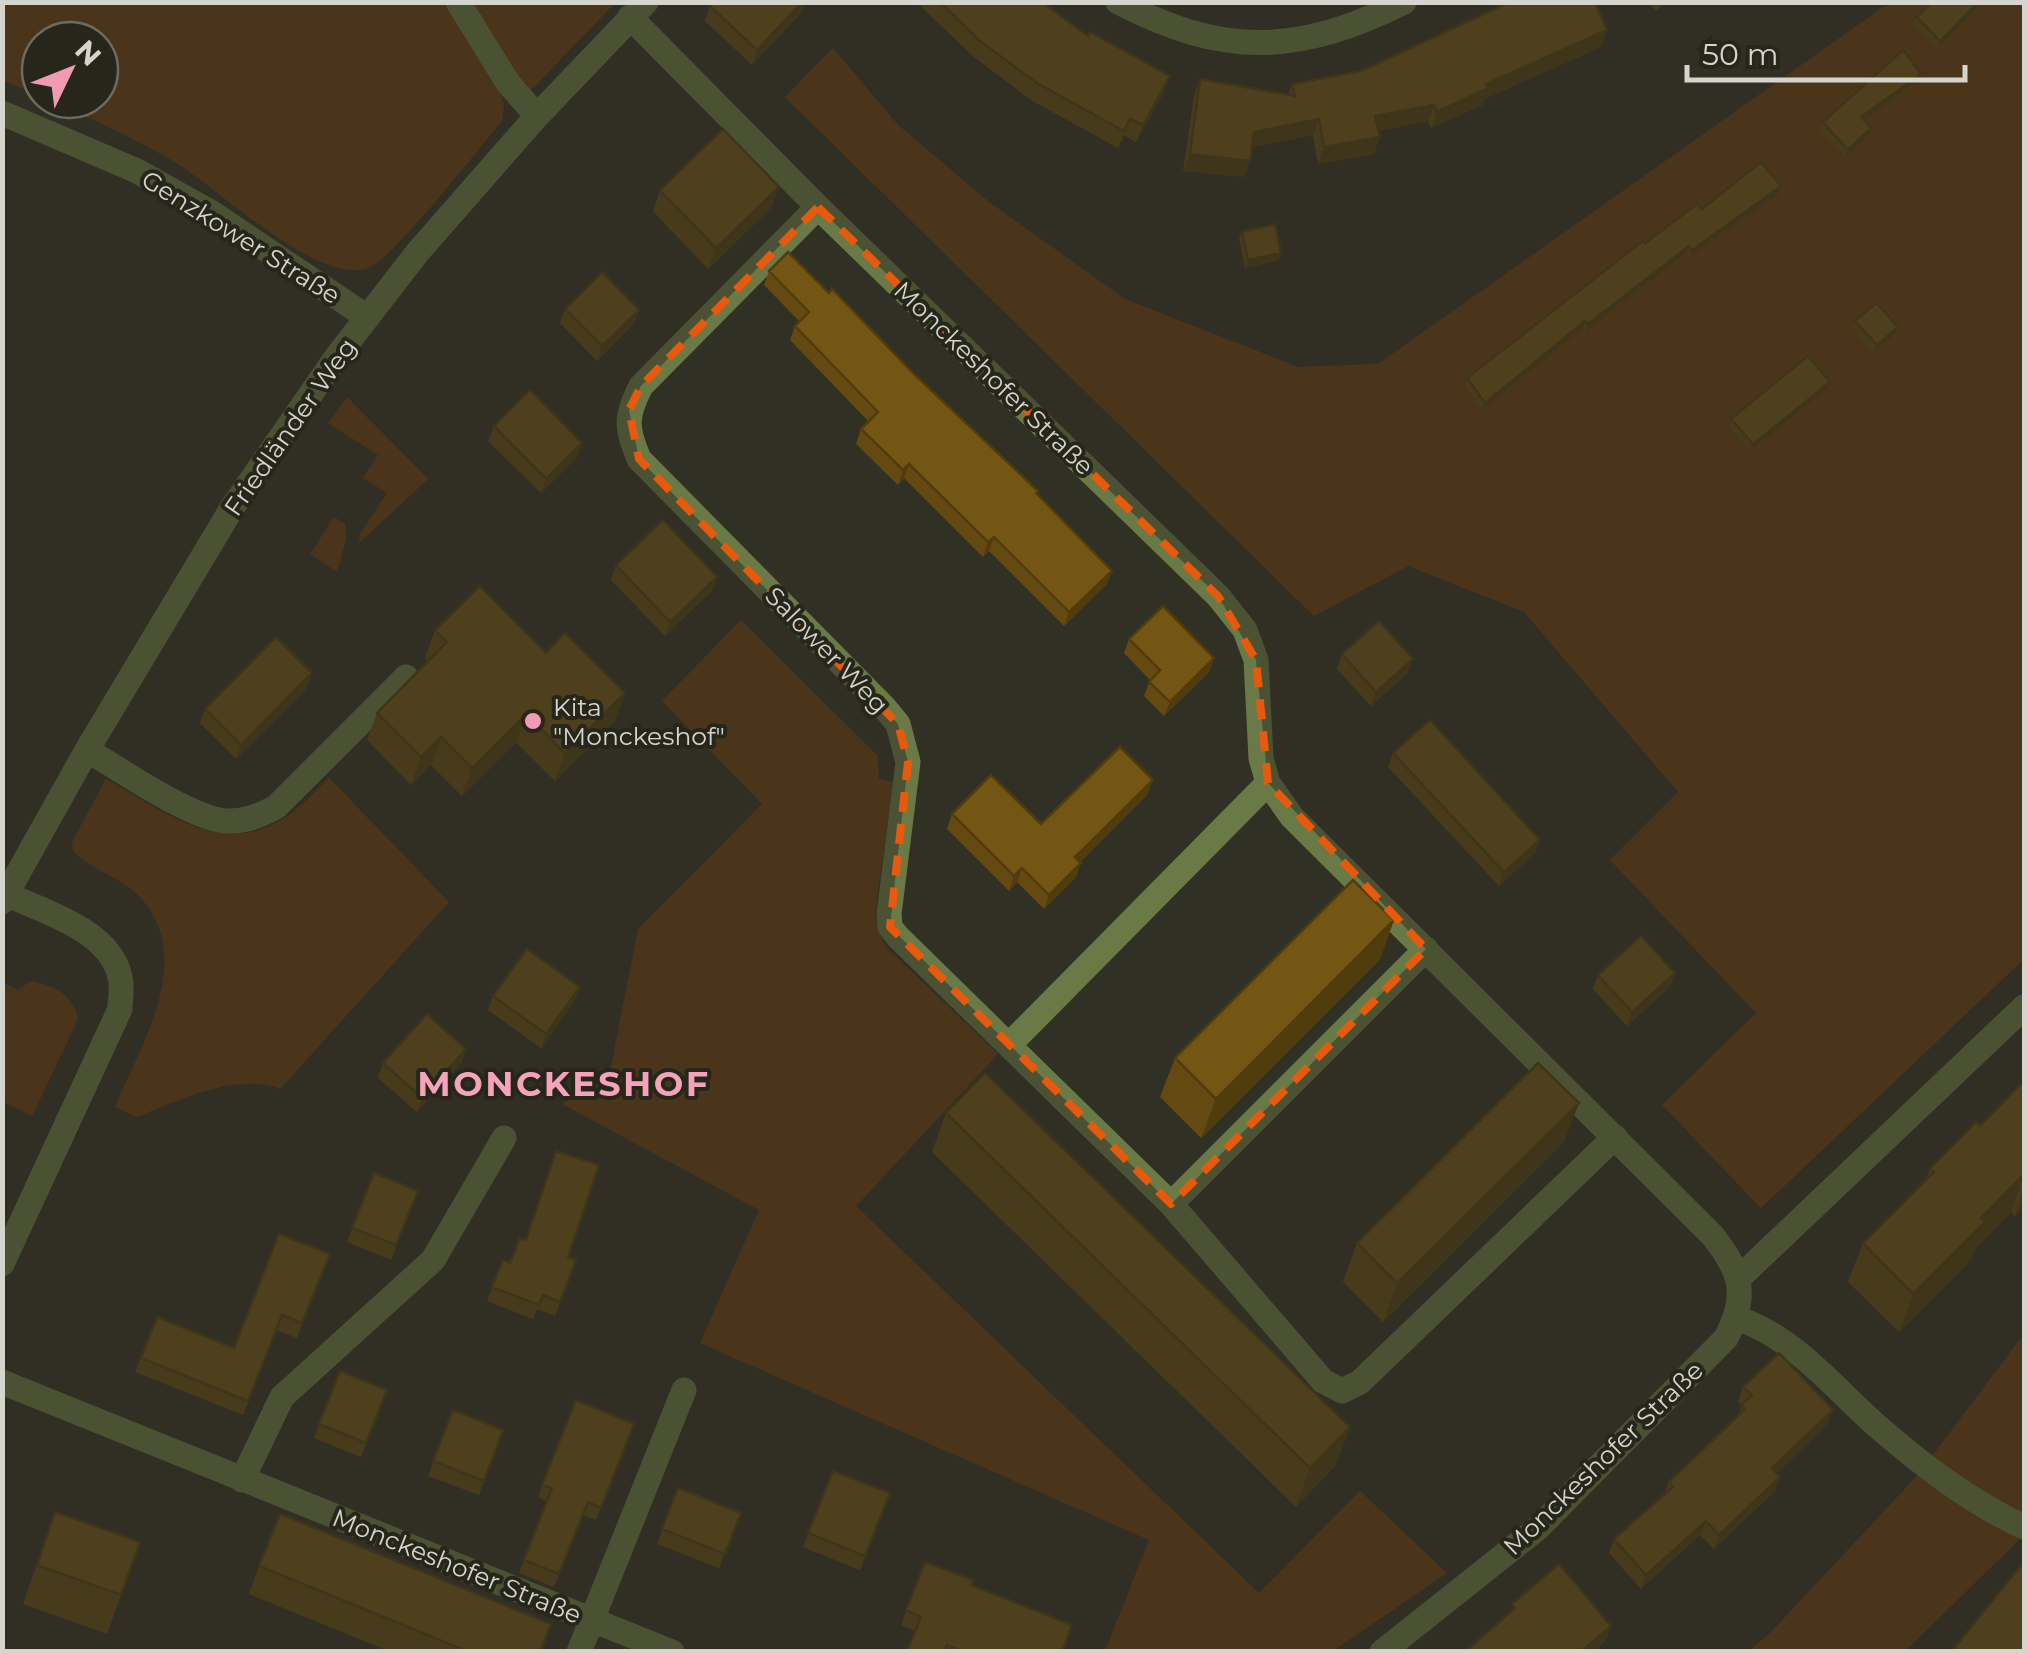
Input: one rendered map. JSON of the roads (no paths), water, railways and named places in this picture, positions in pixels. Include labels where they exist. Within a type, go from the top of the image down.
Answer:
[{"type":"street","points":[[458,2],[508,83],[536,116]]},
{"type":"street","points":[[1118,2],[1188,32],[1218,40],[1269,45],[1315,37],[1370,20],[1404,2]]},
{"type":"street","name":"Friedländer Weg","points":[[4,898],[86,750],[232,508],[367,317],[417,252],[536,116],[638,10]]},
{"type":"street","name":"Monckeshofer Straße","points":[[638,10],[818,208],[1218,596],[1245,630],[1256,660],[1260,758],[1268,784],[1292,817],[1712,1234],[1739,1278]]},
{"type":"street","name":"Genzkower Straße","points":[[2,113],[137,171],[212,213],[367,317]]},
{"type":"street","name":"Salower Weg","points":[[818,208],[641,386],[629,410],[629,436],[640,459],[898,724],[908,762],[888,914],[890,927],[1171,1204],[1323,1381],[1342,1391],[1360,1382],[1615,1137]]},
{"type":"street","points":[[86,750],[201,816],[226,821],[254,819],[276,806],[406,677]]},
{"type":"street","points":[[1009,1045],[1268,784]]},
{"type":"street","points":[[2,1264],[120,1009],[120,977],[106,950],[81,929],[4,898]]},
{"type":"street","points":[[1171,1204],[1426,949]]},
{"type":"street","points":[[2024,1006],[1739,1278],[1736,1318],[1781,1337],[1934,1472],[1990,1511],[2024,1527]]},
{"type":"street","points":[[242,1480],[282,1398],[433,1260],[504,1138]]},
{"type":"street","name":"Monckeshofer Straße","points":[[1382,1652],[1538,1528],[1726,1338],[1736,1318]]},
{"type":"street","name":"Monckeshofer Straße","points":[[2,1382],[672,1652]]},
{"type":"street","points":[[580,1652],[684,1390]]},
{"type":"place","name":"Kita \"Monckeshof\"","points":[[533,721]]},
{"type":"district","name":"MONCKESHOF","points":[[564,1083]]}]
